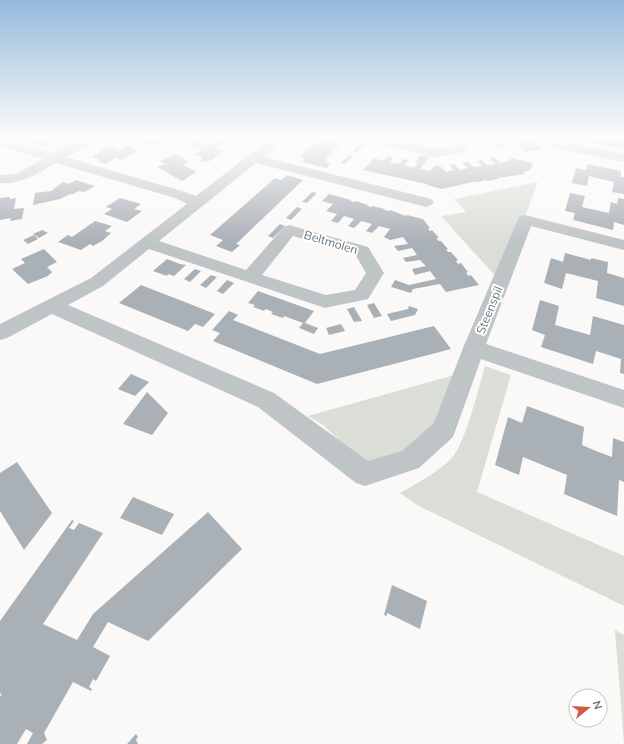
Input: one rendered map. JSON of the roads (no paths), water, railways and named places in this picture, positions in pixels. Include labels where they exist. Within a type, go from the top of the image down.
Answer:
[{"type":"street","points":[[0,179],[4,180],[20,177],[26,174]]},
{"type":"street","points":[[108,174],[180,195],[198,202]]},
{"type":"street","points":[[0,333],[97,282],[234,174]]},
{"type":"street","points":[[315,174],[426,202]]},
{"type":"street","name":"Steenspil","points":[[624,245],[526,220],[474,348],[624,399]]},
{"type":"street","name":"Beltmolen","points":[[147,243],[325,302],[361,295],[375,273],[362,251],[290,230],[250,277]]},
{"type":"street","points":[[52,306],[266,400],[365,474],[410,460],[444,430],[474,348]]}]
